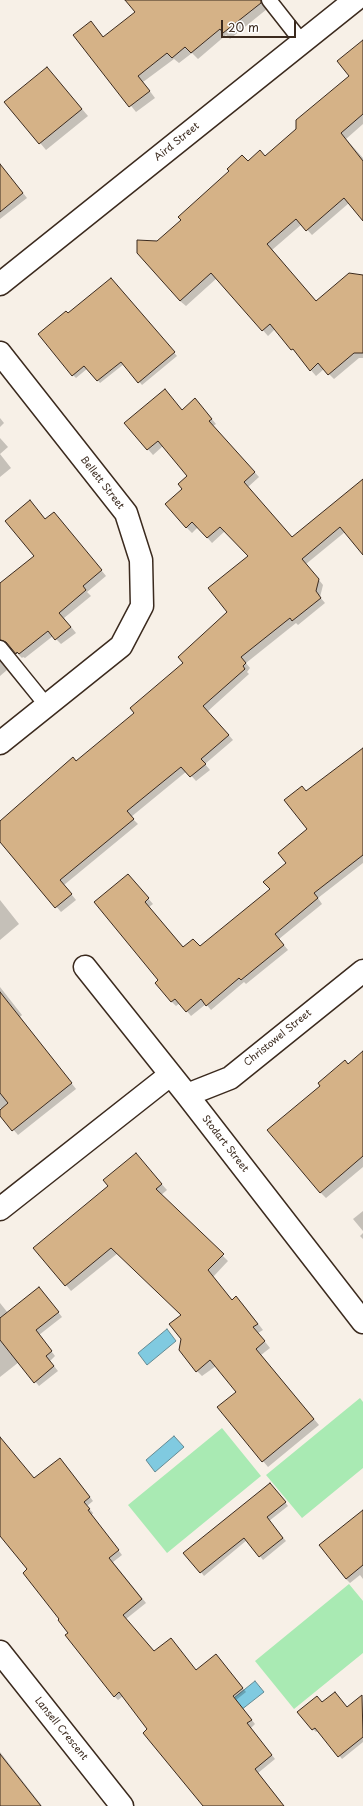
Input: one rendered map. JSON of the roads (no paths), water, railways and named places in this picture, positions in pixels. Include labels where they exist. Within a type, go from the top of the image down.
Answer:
[{"type":"street","name":"Aird Street","points":[[0,284],[355,0]]},
{"type":"street","name":"Bellett Street","points":[[0,353],[126,513],[141,560],[142,606],[121,646],[0,743]]},
{"type":"street","name":"Stodart Street","points":[[85,967],[187,1095],[363,1322]]},
{"type":"street","name":"Christowel Street","points":[[187,1095],[230,1078],[363,971]]},
{"type":"street","points":[[0,1209],[170,1075]]},
{"type":"street","name":"Lansell Crescent","points":[[0,1652],[122,1806]]},
{"type":"lane","points":[[269,0],[302,42]]},
{"type":"lane","points":[[0,648],[48,706]]},
{"type":"water","points":[[167,1329],[176,1341],[147,1365],[138,1353]]},
{"type":"water","points":[[174,1436],[184,1447],[155,1472],[146,1460]]},
{"type":"water","points":[[255,1681],[264,1692],[227,1721],[219,1710]]}]
